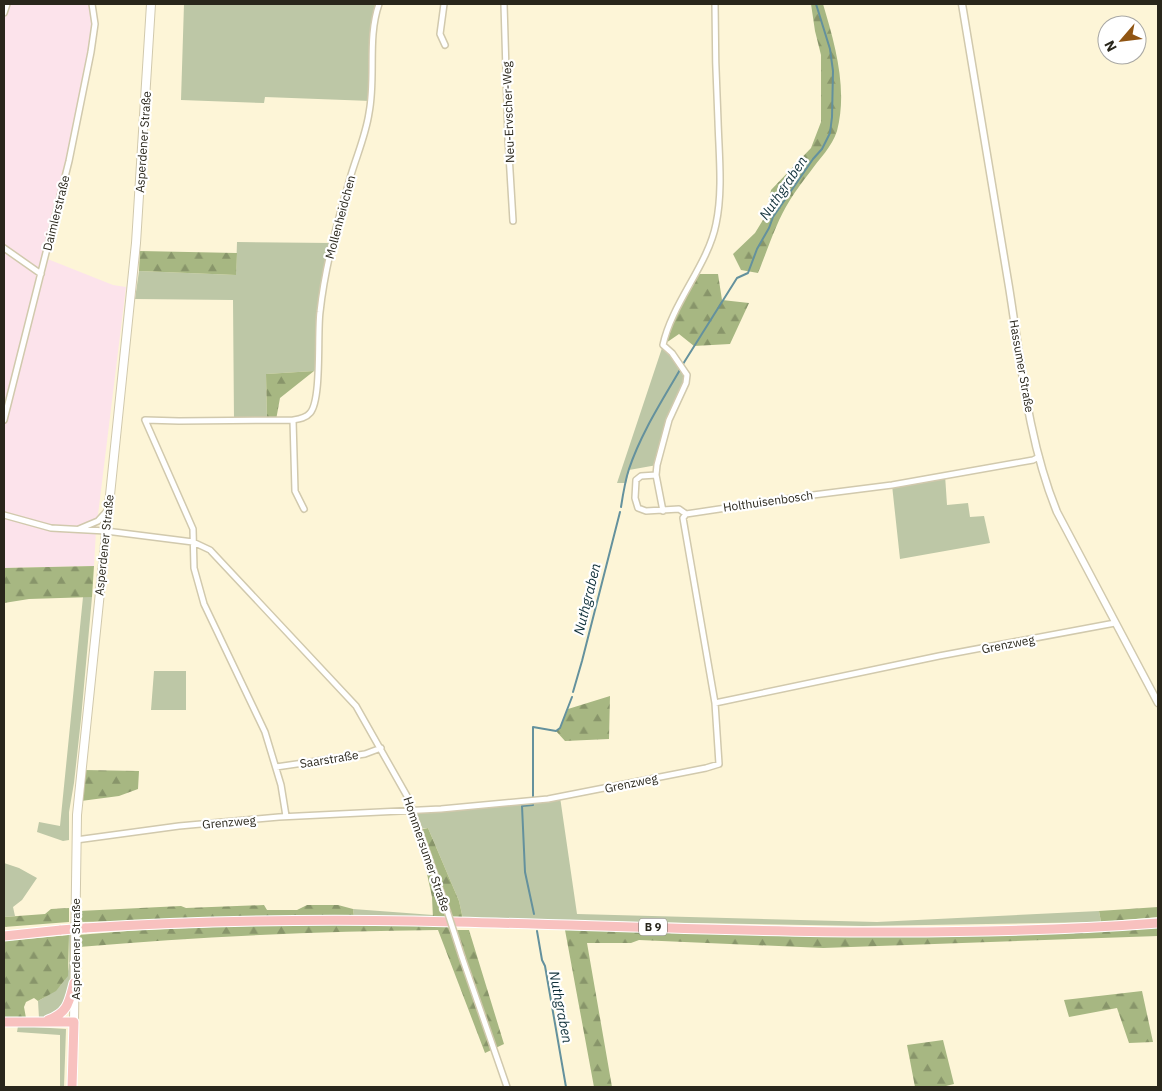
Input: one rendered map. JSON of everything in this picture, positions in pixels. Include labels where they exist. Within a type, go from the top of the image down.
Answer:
[{"type":"main road","name":"Asperdener Straße","points":[[72,1087],[76,840],[136,243],[151,4]]},
{"type":"main road","name":"B 9","points":[[4,936],[85,928],[211,922],[325,920],[905,932],[1067,928],[1158,923]]},
{"type":"main road","points":[[40,1022],[59,1016],[64,1011],[69,1002],[74,983]]},
{"type":"main road","points":[[4,1022],[74,1022]]},
{"type":"street","points":[[4,13],[7,4]]},
{"type":"street","name":"Daimlerstraße","points":[[4,420],[69,161],[91,52],[95,24],[92,4]]},
{"type":"street","name":"Mollenheidchen","points":[[293,420],[304,418],[311,412],[317,390],[319,314],[324,281],[334,232],[369,116],[373,78],[374,18],[379,4]]},
{"type":"street","points":[[444,4],[440,34],[445,45]]},
{"type":"street","name":"Neu-Ervscher-Weg","points":[[504,4],[508,138],[513,220]]},
{"type":"street","points":[[663,511],[656,475],[657,465],[669,420],[686,383],[687,375],[681,364],[663,345],[664,337],[708,247],[716,225],[718,209],[719,170],[715,4]]},
{"type":"street","name":"Hassumer Straße","points":[[962,4],[1024,377],[1039,457],[1047,486],[1057,512],[1158,703]]},
{"type":"street","points":[[4,248],[40,274]]},
{"type":"street","points":[[286,816],[281,785],[265,732],[204,604],[194,568],[193,529],[145,420],[293,420],[295,491],[304,509]]},
{"type":"street","name":"Holthuisenbosch","points":[[656,475],[641,476],[636,480],[635,502],[638,508],[641,510],[663,511],[679,509],[686,514],[813,494],[892,485],[1033,460],[1039,457]]},
{"type":"street","points":[[76,530],[98,521],[108,510]]},
{"type":"street","points":[[686,514],[683,518],[715,703]]},
{"type":"street","name":"Hommersumer Straße","points":[[4,515],[51,528],[106,531],[193,542],[210,550],[356,706],[381,748],[413,809],[507,1087]]},
{"type":"street","name":"Grenzweg","points":[[76,840],[179,826],[286,816],[441,809],[548,799],[719,764],[715,703],[1115,622]]},
{"type":"street","name":"Saarstraße","points":[[276,768],[365,754],[381,748]]},
{"type":"shaded area","points":[[4,4],[92,4],[95,12],[91,52],[45,258],[113,285],[126,287],[96,531],[94,566],[4,568]]},
{"type":"green space","points":[[184,4],[379,4],[374,18],[371,101],[265,97],[264,103],[181,100]]},
{"type":"green space","points":[[811,4],[823,4],[836,51],[841,83],[840,115],[837,131],[829,148],[797,189],[785,208],[758,273],[741,270],[733,254],[755,233],[766,215],[771,190],[811,148],[821,122],[821,55]]},
{"type":"green space","points":[[237,242],[332,243],[324,281],[318,368],[314,371],[266,374],[267,420],[234,421],[233,300],[135,299],[139,271],[236,275]]},
{"type":"green space","points":[[140,251],[237,253],[236,275],[139,271]]},
{"type":"green space","points":[[694,274],[718,274],[722,300],[749,303],[730,344],[694,346],[679,334],[663,345]]},
{"type":"green space","points":[[663,345],[687,375],[669,420],[657,465],[629,470],[626,483],[617,483]]},
{"type":"green space","points":[[314,371],[280,398],[276,420],[267,420],[266,374]]},
{"type":"green space","points":[[945,475],[947,505],[968,503],[970,517],[984,516],[990,543],[900,559],[892,485]]},
{"type":"green space","points":[[94,566],[92,597],[29,599],[4,603],[4,568]]},
{"type":"green space","points":[[83,597],[92,597],[81,719],[69,812],[69,840],[63,841],[37,832],[39,822],[60,826]]},
{"type":"green space","points":[[154,671],[186,671],[186,710],[151,710]]},
{"type":"green space","points":[[610,696],[609,739],[565,741],[556,731],[560,728],[568,709]]},
{"type":"green space","points":[[84,770],[139,771],[138,789],[119,796],[81,801]]},
{"type":"green space","points":[[560,797],[577,914],[877,922],[1099,911],[1101,922],[863,926],[463,919],[459,901],[428,828],[420,829],[413,809]]},
{"type":"green space","points":[[428,828],[459,901],[463,919],[433,918],[432,897],[424,860],[414,831]]},
{"type":"green space","points":[[4,863],[19,868],[37,878],[22,900],[13,907],[15,916],[4,917]]},
{"type":"green space","points":[[264,905],[267,910],[297,910],[307,905],[338,905],[353,909],[354,917],[78,922],[79,911],[181,906],[186,908]]},
{"type":"green space","points":[[1158,907],[1158,917],[1101,922],[1099,911]]},
{"type":"green space","points":[[69,908],[69,922],[4,927],[4,917],[45,914],[51,909]]},
{"type":"green space","points":[[353,909],[433,915],[433,918],[354,917]]},
{"type":"green space","points":[[287,924],[449,926],[449,930],[469,930],[504,1044],[485,1053],[438,930],[258,935],[79,947],[78,935],[140,930]]},
{"type":"green space","points":[[1158,927],[1158,936],[823,948],[639,940],[631,943],[587,943],[612,1087],[594,1087],[565,930],[774,933]]},
{"type":"green space","points":[[69,935],[72,935],[71,972],[64,1008],[49,1017],[39,1018],[38,1001],[58,988],[67,975],[69,967]]},
{"type":"green space","points":[[69,935],[68,976],[56,991],[38,1001],[34,998],[26,1002],[24,1007],[26,1018],[4,1018],[4,941]]},
{"type":"green space","points":[[1142,991],[1153,1042],[1129,1043],[1117,1008],[1069,1017],[1064,1000]]},
{"type":"green space","points":[[18,1026],[66,1029],[64,1087],[60,1087],[60,1035],[17,1032]]},
{"type":"green space","points":[[943,1040],[954,1084],[942,1087],[915,1087],[907,1045]]},
{"type":"waterway","name":"Nuthgraben","points":[[683,364],[737,278],[748,273],[757,249],[773,217],[822,149],[830,133],[833,71],[830,49],[816,4]]},
{"type":"waterway","name":"Nuthgraben","points":[[621,507],[626,478],[634,456],[652,417],[681,368]]},
{"type":"waterway","name":"Nuthgraben","points":[[573,692],[620,512]]},
{"type":"waterway","name":"Nuthgraben","points":[[533,799],[533,727],[556,731],[560,728],[572,697]]},
{"type":"waterway","name":"Nuthgraben","points":[[533,803],[533,805],[522,806],[525,872],[534,914]]},
{"type":"waterway","name":"Nuthgraben","points":[[537,931],[566,1087]]}]
